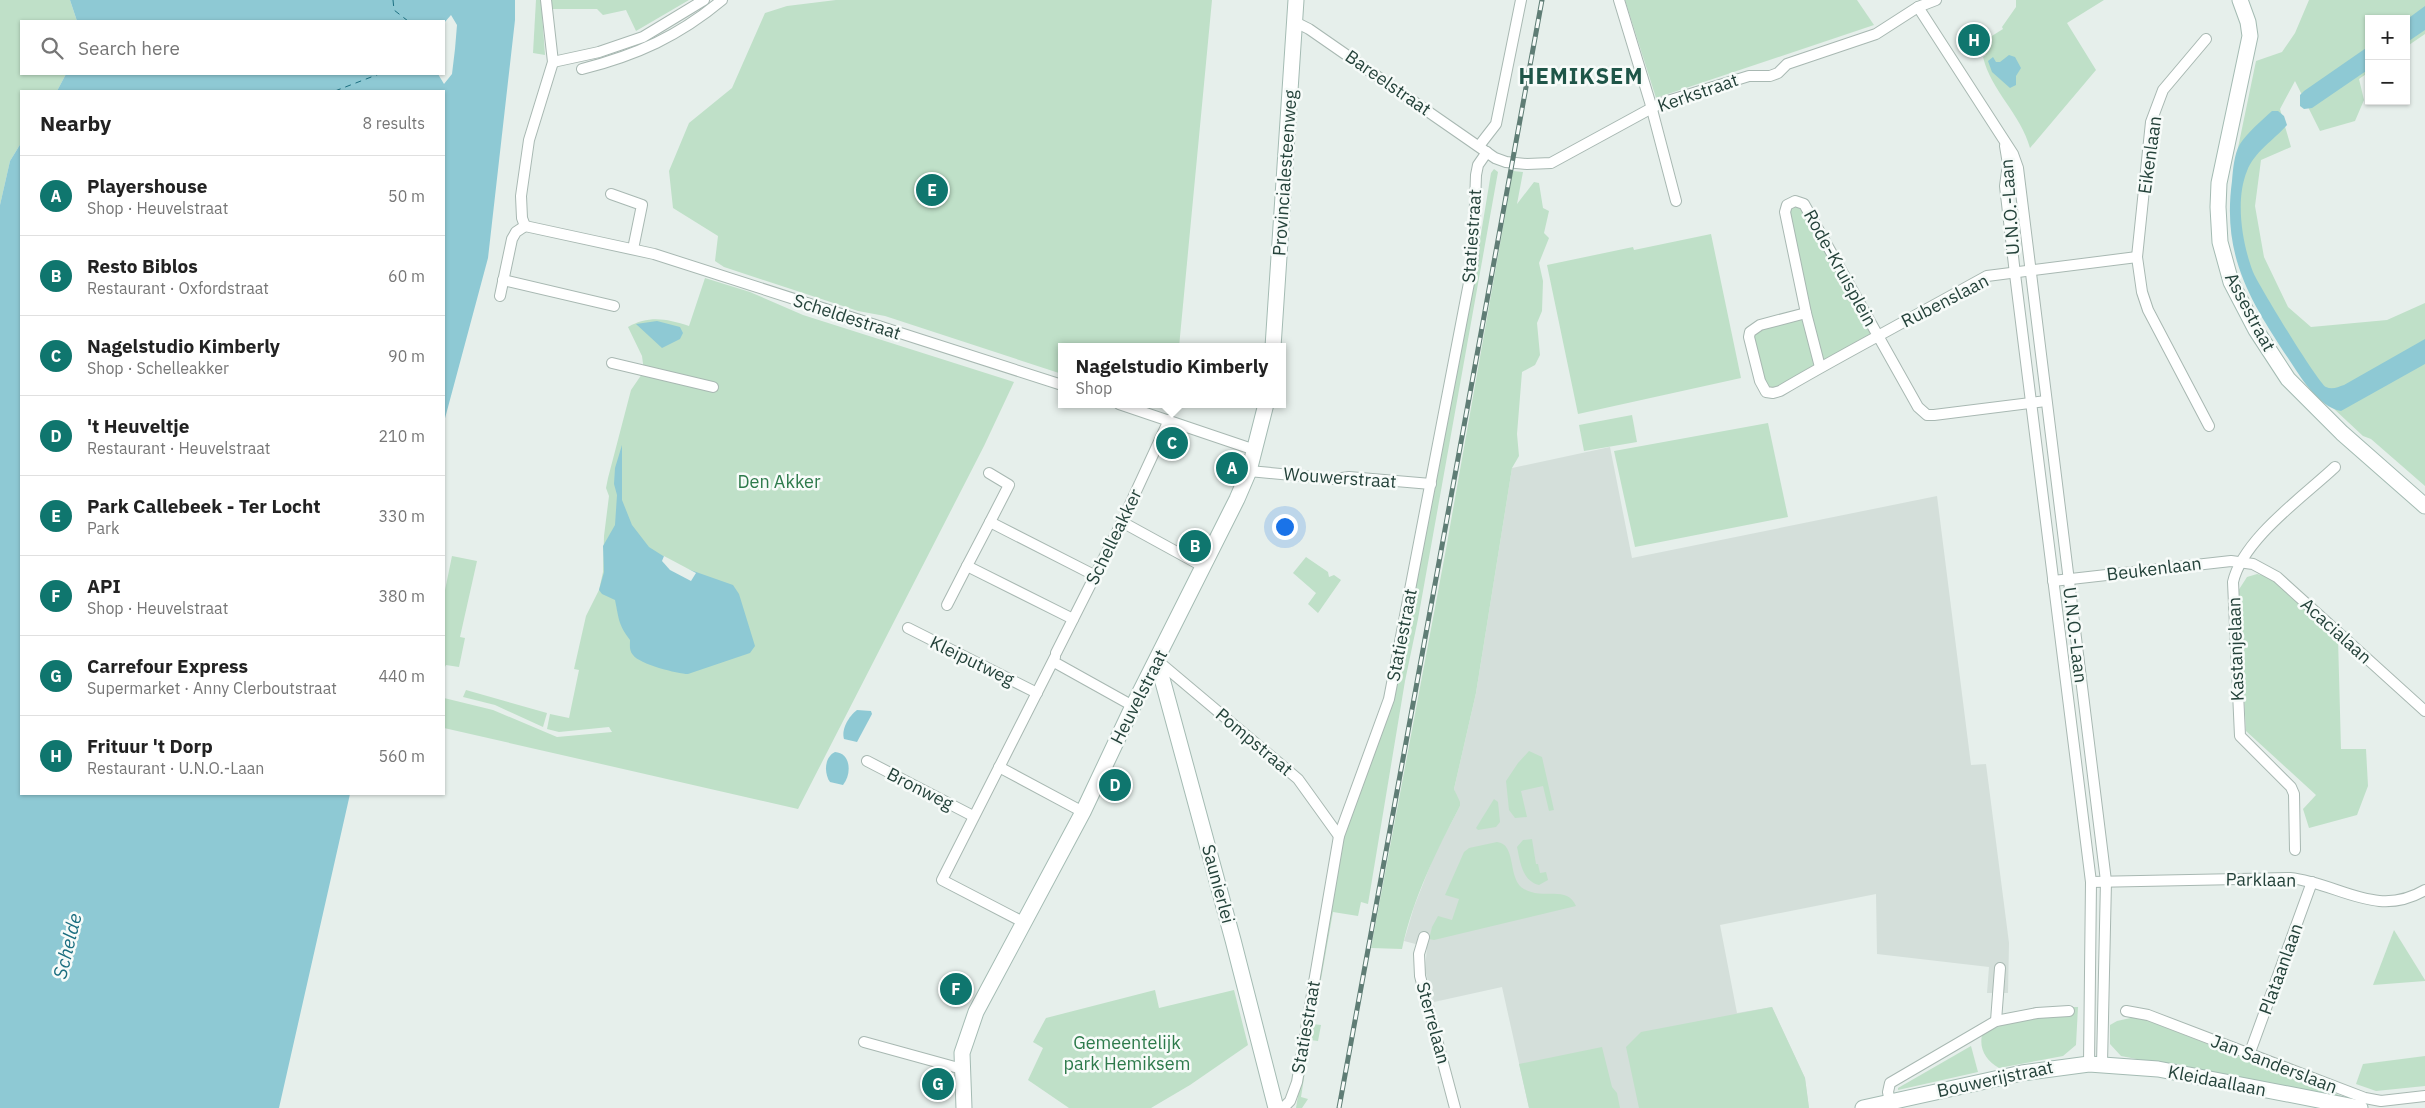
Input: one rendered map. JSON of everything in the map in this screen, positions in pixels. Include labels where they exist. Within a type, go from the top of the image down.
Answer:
[{"type":"street","points":[[500,296],[512,239],[516,232],[526,226],[522,218],[521,196],[530,140],[553,62],[546,0]]},
{"type":"street","points":[[553,62],[599,52],[643,37],[704,0]]},
{"type":"street","points":[[582,69],[649,48],[685,28],[722,0]]},
{"type":"street","name":"Provincialesteenweg","points":[[1273,343],[1296,0]]},
{"type":"street","name":"Statiestraat","points":[[1283,1108],[1290,1101],[1297,1082],[1340,836],[1389,699],[1473,262],[1476,175],[1483,149],[1496,124],[1521,0]]},
{"type":"street","points":[[1619,0],[1652,108],[1676,201]]},
{"type":"street","name":"Kerkstraat","points":[[1483,149],[1495,158],[1512,163],[1538,165],[1551,163],[1652,108],[1749,76],[1770,76],[1778,73],[1787,64],[1876,34],[1918,7],[1936,0]]},
{"type":"street","name":"Assestraat","points":[[2240,0],[2248,22],[2250,36],[2220,183],[2218,207],[2220,242],[2231,282],[2256,330],[2288,379],[2342,433],[2425,506]]},
{"type":"street","name":"U.N.O.-Laan","points":[[1918,7],[2016,160],[2018,168],[2106,880],[2104,999],[2095,1064]]},
{"type":"street","name":"Bareelstraat","points":[[1296,22],[1309,29],[1483,149]]},
{"type":"street","name":"Eikenlaan","points":[[2206,39],[2163,90],[2151,122],[2137,257],[2142,292],[2148,310],[2209,426]]},
{"type":"street","name":"U.N.O.-Laan","points":[[2004,141],[2008,164],[2005,186],[2014,274],[2032,402],[2091,882],[2090,998],[2095,1064]]},
{"type":"street","points":[[611,194],[642,205],[632,249]]},
{"type":"street","name":"Rode-Kruisplein","points":[[1806,314],[1760,326],[1750,332],[1749,337],[1760,381],[1766,392],[1773,393],[1878,336],[1804,204],[1795,201],[1787,205],[1784,212],[1806,314],[1820,367]]},
{"type":"street","name":"Scheldestraat","points":[[526,226],[654,254],[1058,385]]},
{"type":"street","points":[[2030,272],[2137,257]]},
{"type":"street","name":"U.N.O.-Laan","points":[[2014,274],[2030,272]]},
{"type":"street","name":"Rubenslaan","points":[[1878,336],[1987,276],[2014,274]]},
{"type":"street","points":[[503,280],[614,306]]},
{"type":"street","points":[[1878,336],[1918,407],[1928,414],[2046,400]]},
{"type":"street","points":[[612,363],[712,387]]},
{"type":"street","points":[[1132,408],[1255,450],[1265,408]]},
{"type":"street","name":"Schelleakker","points":[[1023,922],[942,880],[1055,658],[1170,420]]},
{"type":"street","name":"Heuvelstraat","points":[[964,1108],[962,1053],[976,1012],[1083,812],[1133,706],[1204,567],[1249,472],[1255,450]]},
{"type":"street","name":"Kastanjelaan","points":[[2295,850],[2294,794],[2291,788],[2240,736],[2233,582],[2240,561],[2282,512],[2304,496],[2335,467]]},
{"type":"street","name":"Wouwerstraat","points":[[1249,472],[1431,484]]},
{"type":"street","points":[[947,605],[1009,485],[988,473]]},
{"type":"street","points":[[990,522],[1094,575]]},
{"type":"street","points":[[1122,522],[1204,567]]},
{"type":"street","name":"Beukenlaan","points":[[2053,581],[2220,561],[2240,561]]},
{"type":"street","name":"Acacialaan","points":[[2240,561],[2253,564],[2277,577],[2425,711]]},
{"type":"street","points":[[967,566],[1073,620]]},
{"type":"street","name":"Kleiputweg","points":[[908,628],[1037,693]]},
{"type":"street","points":[[1055,658],[1133,706]]},
{"type":"street","name":"Pompstraat","points":[[1157,660],[1298,779],[1340,836]]},
{"type":"street","name":"Saunierlei","points":[[1157,660],[1228,921],[1276,1108]]},
{"type":"street","name":"Bronweg","points":[[867,761],[973,816]]},
{"type":"street","points":[[999,767],[1083,812]]},
{"type":"street","name":"Parklaan","points":[[2091,882],[2106,880],[2290,878],[2312,882],[2379,902],[2392,903],[2404,900],[2425,890]]},
{"type":"street","name":"Plataanlaan","points":[[2249,1055],[2312,882]]},
{"type":"street","name":"Sterrelaan","points":[[1424,937],[1419,954],[1420,976],[1455,1108]]},
{"type":"street","points":[[1996,1021],[2000,968]]},
{"type":"street","points":[[2090,998],[2104,999]]},
{"type":"street","name":"Bouwerijstraat","points":[[1890,1102],[1888,1092],[1890,1083],[1996,1021],[2017,1015],[2068,1011]]},
{"type":"street","name":"Jan Sanderslaan","points":[[2126,1011],[2148,1015],[2249,1055],[2372,1100],[2381,1101],[2425,1096]]},
{"type":"street","points":[[864,1042],[962,1069]]},
{"type":"street","name":"Bouwerijstraat","points":[[1863,1108],[2047,1068],[2095,1064]]},
{"type":"street","name":"Kleidaallaan","points":[[2095,1064],[2158,1069],[2360,1108]]},
{"type":"shaded area","points":[[1610,447],[1632,558],[1937,496],[1971,765],[1986,764],[2009,943],[2008,993],[1987,993],[1989,967],[1877,954],[1876,894],[1720,925],[1737,1013],[1772,1007],[1805,1078],[1809,1108],[1529,1108],[1502,987],[1434,1002],[1425,970],[1427,947],[1404,941],[1414,907],[1434,856],[1460,806],[1454,789],[1476,693],[1512,468]]},
{"type":"green space","points":[[0,0],[70,0],[77,20],[20,20],[20,75],[65,75],[58,90],[20,90],[20,145],[10,161],[0,205]]},
{"type":"green space","points":[[536,0],[541,0],[545,55],[533,53]]},
{"type":"green space","points":[[550,0],[689,0],[636,31],[626,10],[603,15],[597,9],[549,9]]},
{"type":"green space","points":[[836,0],[1212,0],[1179,343],[1058,343],[1058,373],[885,316],[858,311],[724,267],[715,261],[718,236],[673,208],[669,171],[689,123],[732,88],[765,13],[787,6]]},
{"type":"green space","points":[[1625,0],[1857,0],[1874,25],[1656,98]]},
{"type":"green space","points":[[2016,0],[2104,0],[2067,23],[2096,70],[2030,148],[2020,124],[1992,81],[1983,57],[1986,55],[1979,44],[2003,29],[2002,27],[2016,7]]},
{"type":"green space","points":[[2309,0],[2425,0],[2425,34],[2410,44],[2410,15],[2365,15],[2365,75],[2359,79],[2364,100],[2355,121],[2320,131],[2295,81],[2280,109],[2291,147],[2261,160],[2255,206],[2264,257],[2288,307],[2311,327],[2387,320],[2425,303],[2425,486],[2371,439],[2363,436],[2318,394],[2240,266],[2234,167],[2256,61],[2282,52],[2295,33]]},
{"type":"green space","points":[[1494,169],[1498,172],[1418,619],[1405,681],[1368,904],[1361,902],[1358,916],[1333,912],[1313,1024],[1321,1025],[1318,1041],[1310,1040],[1301,1097],[1308,1099],[1302,1108],[1296,1108],[1324,937],[1343,839],[1390,703],[1476,264],[1491,173]]},
{"type":"green space","points":[[1513,171],[1523,172],[1517,204],[1534,182],[1539,183],[1543,208],[1549,211],[1544,233],[1549,238],[1539,263],[1543,281],[1542,311],[1537,323],[1540,355],[1535,365],[1522,372],[1517,434],[1519,456],[1512,468],[1476,693],[1454,789],[1460,806],[1419,893],[1402,949],[1371,948],[1446,549]]},
{"type":"green space","points":[[1800,202],[1878,336],[1820,367],[1766,392],[1750,332],[1806,313],[1785,212]]},
{"type":"green space","points":[[1711,234],[1741,378],[1578,414],[1547,265],[1633,247],[1634,250]]},
{"type":"green space","name":"Den Akker","points":[[705,278],[750,292],[803,315],[1014,382],[984,446],[798,809],[445,728],[445,698],[493,710],[557,737],[612,732],[609,727],[559,732],[547,729],[550,714],[569,718],[579,670],[574,669],[586,616],[599,590],[603,572],[604,536],[609,496],[606,488],[608,478],[631,390],[644,371],[642,356],[628,327],[643,321],[658,319],[689,326]]},
{"type":"green space","points":[[1632,415],[1637,442],[1584,451],[1579,425]]},
{"type":"green space","points":[[1768,423],[1788,517],[1635,547],[1614,451]]},
{"type":"green space","points":[[452,556],[477,561],[460,637],[465,638],[459,667],[446,665],[445,667],[445,590]]},
{"type":"green space","points":[[1306,557],[1328,572],[1329,577],[1334,575],[1341,580],[1318,613],[1308,604],[1316,593],[1293,573]]},
{"type":"green space","points":[[2257,574],[2269,577],[2338,638],[2341,749],[2366,749],[2368,786],[2357,815],[2309,828],[2303,809],[2316,795],[2246,731],[2238,591],[2247,577]]},
{"type":"green space","points":[[466,690],[547,713],[543,727],[495,705],[463,697]]},
{"type":"green space","points":[[1529,751],[1542,757],[1554,810],[1549,811],[1543,786],[1521,791],[1527,817],[1515,818],[1509,810],[1506,781]]},
{"type":"green space","points":[[1494,799],[1498,802],[1500,822],[1496,827],[1478,830],[1476,828]]},
{"type":"green space","points":[[1532,839],[1536,864],[1538,864],[1540,873],[1546,872],[1548,880],[1539,885],[1533,883],[1525,875],[1517,847],[1523,840]]},
{"type":"green space","points":[[1497,842],[1507,848],[1514,875],[1521,887],[1536,893],[1566,896],[1572,899],[1576,906],[1434,940],[1429,939],[1432,927],[1438,916],[1452,920],[1459,899],[1445,895],[1464,852],[1469,848]]},
{"type":"green space","points":[[2394,930],[2425,980],[2425,981],[2373,985]]},
{"type":"green space","name":"Gemeentelijk park Hemiksem","points":[[1155,990],[1159,1008],[1234,990],[1248,1045],[1190,1085],[1151,1108],[1069,1108],[1028,1080],[1043,1048],[1033,1042],[1046,1018]]},
{"type":"green space","points":[[1772,1007],[1805,1078],[1809,1108],[1639,1108],[1626,1047],[1641,1032]]},
{"type":"green space","points":[[2073,1007],[2078,1007],[2076,1045],[2063,1056],[1999,1068],[1987,1058],[1981,1040],[1982,1035],[1992,1029],[2025,1019],[2072,1012]]},
{"type":"green space","points":[[2135,1017],[2347,1098],[2384,1107],[2121,1056],[2110,1044],[2110,1025],[2117,1021]]},
{"type":"green space","points":[[1971,1046],[1978,1072],[1898,1090],[1898,1088]]},
{"type":"green space","points":[[1602,1047],[1612,1087],[1617,1093],[1620,1108],[1529,1108],[1519,1064]]},
{"type":"green space","points":[[2425,1056],[2425,1086],[2376,1091],[2356,1084],[2363,1064]]},
{"type":"water","points":[[70,0],[515,0],[515,20],[488,258],[445,418],[445,90],[58,90],[65,75],[445,75],[445,20],[77,20]]},
{"type":"water","points":[[2425,6],[2425,30],[2410,40],[2410,17]]},
{"type":"water","points":[[2365,49],[2365,72],[2312,108],[2304,109],[2300,106],[2300,95]]},
{"type":"water","points":[[2009,55],[2015,57],[2021,68],[2016,76],[2016,85],[2010,88],[1992,72],[1988,61],[1993,57],[1996,62],[2000,62]]},
{"type":"water","points":[[2272,111],[2278,111],[2284,116],[2287,125],[2259,152],[2247,171],[2241,195],[2243,235],[2249,261],[2257,280],[2312,369],[2326,387],[2337,387],[2344,385],[2425,339],[2425,364],[2341,411],[2325,404],[2317,397],[2298,373],[2261,316],[2242,275],[2235,254],[2231,232],[2230,207],[2235,157],[2243,140]]},
{"type":"water","name":"Schelde","points":[[20,145],[20,795],[350,795],[279,1108],[0,1108],[0,205],[10,161]]},
{"type":"water","points":[[657,321],[680,327],[683,333],[680,339],[662,348],[636,324]]},
{"type":"water","points":[[622,445],[622,500],[632,525],[649,547],[679,566],[733,585],[739,594],[755,646],[750,653],[688,674],[650,665],[632,653],[630,640],[618,617],[615,600],[602,594],[599,590],[604,572],[603,546],[615,525],[617,495],[614,484],[615,468]]},
{"type":"water","points":[[857,710],[871,711],[872,714],[857,742],[844,739],[843,735],[846,723]]},
{"type":"water","points":[[835,752],[840,753],[847,760],[849,770],[843,785],[830,782],[827,775],[827,762],[831,754]]},
{"type":"pier","points":[[451,15],[457,25],[452,74],[444,84],[439,75],[445,75],[445,22]]},
{"type":"pier","points":[[664,556],[696,573],[691,581],[670,570],[662,561]]},
{"type":"ferry route","points":[[393,0],[394,10],[407,20]]},
{"type":"ferry route","points":[[338,90],[376,75]]},
{"type":"railway","points":[[1339,1108],[1542,0]]},
{"type":"place","name":"Frituur 't Dorp","points":[[1974,40]]},
{"type":"place","name":"Park Callebeek - Ter Locht","points":[[932,190]]},
{"type":"place","name":"Nagelstudio Kimberly","points":[[1172,443]]},
{"type":"place","name":"Playershouse","points":[[1232,468]]},
{"type":"place","name":"Resto Biblos","points":[[1195,546]]},
{"type":"place","name":"'t Heuveltje","points":[[1115,785]]},
{"type":"place","name":"API","points":[[956,989]]},
{"type":"place","name":"Carrefour Express","points":[[938,1084]]},
{"type":"district","name":"HEMIKSEM","points":[[1581,76]]}]
